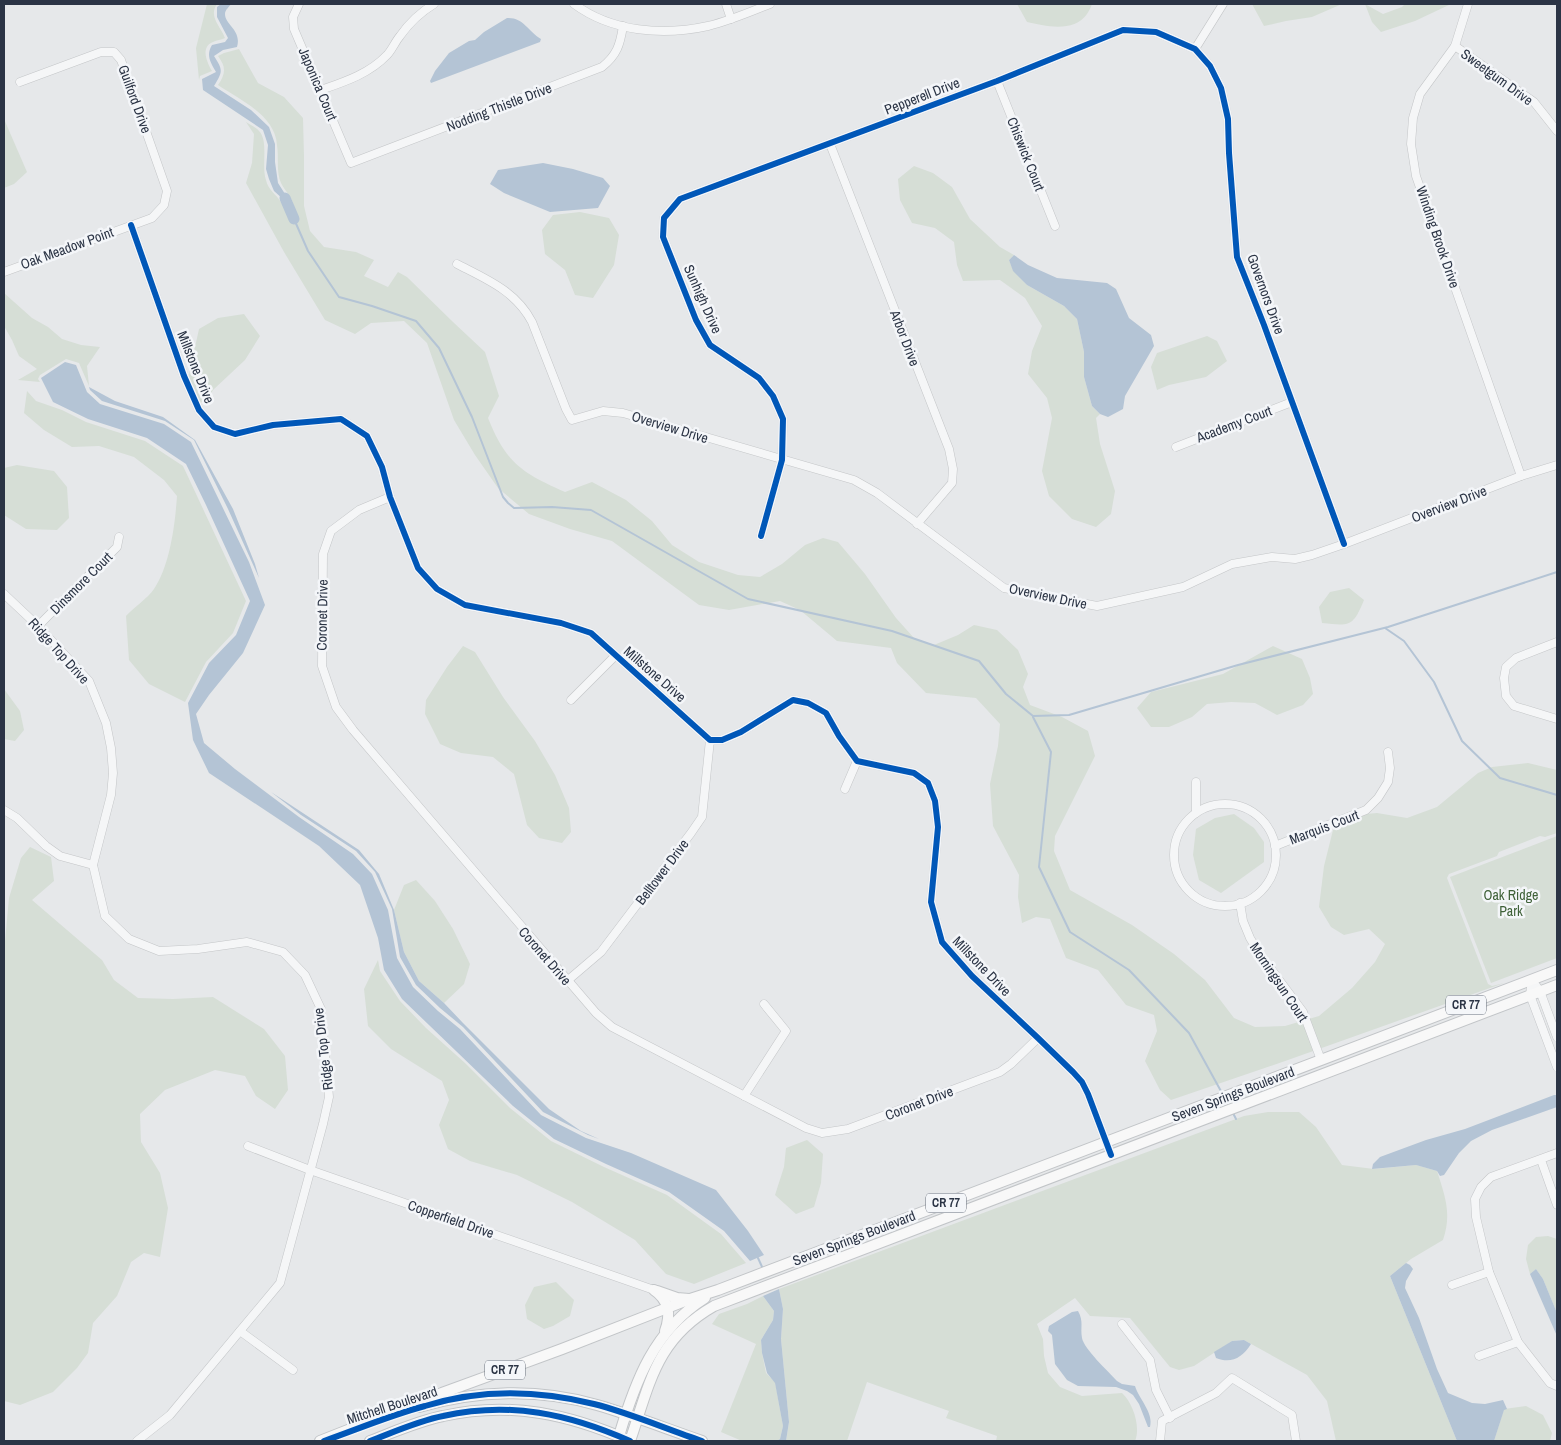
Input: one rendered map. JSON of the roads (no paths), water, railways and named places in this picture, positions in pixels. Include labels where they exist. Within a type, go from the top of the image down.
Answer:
[{"type":"main road","name":"Seven Springs Boulevard","points":[[638,1419],[655,1369],[666,1348],[690,1322],[705,1311],[747,1293],[1032,1184],[1047,1172],[1108,1148],[1175,1116],[1557,970]]},
{"type":"main road","name":"Seven Springs Boulevard","points":[[320,1441],[419,1401],[562,1349],[690,1299],[1108,1148],[1209,1117],[1557,985]]},
{"type":"main road","points":[[1325,1073],[1331,1063],[1356,1051],[1368,1042]]},
{"type":"main road","points":[[1234,1107],[1248,1096],[1314,1070],[1320,1066],[1322,1060]]},
{"type":"main road","points":[[654,1290],[677,1298],[690,1299]]},
{"type":"main road","points":[[618,1439],[643,1370],[663,1335],[668,1322],[667,1308],[662,1296],[654,1290]]},
{"type":"main road","points":[[663,1335],[681,1316],[718,1290]]},
{"type":"main road","name":"Mitchell Boulevard","points":[[324,1441],[427,1405],[483,1394],[526,1393],[556,1396],[596,1404],[702,1441]]},
{"type":"main road","name":"CR 77","points":[[370,1441],[419,1422],[471,1411],[500,1409],[556,1416],[587,1424],[618,1439],[630,1441],[638,1419]]},
{"type":"street","name":"Japonica Court","points":[[299,4],[293,17],[294,29],[351,163]]},
{"type":"street","points":[[321,90],[354,78],[372,67],[387,55],[400,35],[415,18],[434,4]]},
{"type":"street","points":[[574,4],[585,12],[623,26],[653,31],[708,26],[770,4]]},
{"type":"street","points":[[726,4],[731,19]]},
{"type":"street","points":[[1195,49],[1223,4]]},
{"type":"street","name":"Winding Brook Drive","points":[[1468,4],[1455,46],[1420,94],[1413,118],[1411,144],[1416,176],[1521,476]]},
{"type":"street","name":"Nodding Thistle Drive","points":[[351,163],[602,67],[617,52],[623,26]]},
{"type":"street","name":"Pepperell Drive","points":[[664,218],[680,200],[997,81],[1124,30],[1156,32],[1195,49]]},
{"type":"street","name":"Sweetgum Drive","points":[[1455,46],[1534,102],[1557,131]]},
{"type":"street","name":"Governors Drive","points":[[1195,49],[1210,66],[1222,88],[1228,119],[1238,258],[1344,544]]},
{"type":"street","name":"Guilford Drive","points":[[20,82],[101,52],[114,52],[121,60],[167,191],[164,205],[152,218],[131,225]]},
{"type":"street","name":"Chiswick Court","points":[[997,81],[1056,226]]},
{"type":"street","name":"Arbor Drive","points":[[830,144],[949,449],[953,469],[952,483],[917,524]]},
{"type":"street","name":"Sunhigh Drive","points":[[664,218],[663,237],[696,320],[710,345],[759,378],[773,396],[783,419],[782,460],[761,536]]},
{"type":"street","name":"Oak Meadow Point","points":[[4,272],[131,225]]},
{"type":"street","name":"Millstone Drive","points":[[131,225],[184,376],[199,410],[214,427],[235,434],[273,425],[341,419],[367,436],[382,467],[390,497],[418,568],[437,589],[465,605],[561,623],[591,633],[710,740]]},
{"type":"street","name":"Overview Drive","points":[[457,264],[504,290],[526,309],[572,420],[603,410],[623,413],[854,480],[877,493],[1004,588],[1097,606],[1184,587],[1232,564],[1272,557],[1295,559],[1344,544],[1521,476],[1557,465]]},
{"type":"street","name":"Academy Court","points":[[1176,447],[1292,402]]},
{"type":"street","name":"Coronet Drive","points":[[390,497],[359,510],[331,532],[323,554],[322,666],[336,707],[353,730],[596,1014],[612,1027],[744,1096],[813,1131],[822,1132],[848,1129],[1000,1072],[1038,1038]]},
{"type":"street","name":"Dinsmore Court","points":[[38,626],[116,547],[119,537]]},
{"type":"street","name":"Ridge Top Drive","points":[[4,594],[38,626],[89,681],[106,723],[111,748],[113,774],[111,795],[93,865],[105,916],[129,939],[159,951],[198,949],[247,942],[283,952],[305,975],[321,1009],[329,1097],[280,1283],[170,1415],[137,1441]]},
{"type":"street","points":[[1557,642],[1516,658],[1506,667],[1504,678],[1506,696],[1514,706],[1557,719]]},
{"type":"street","points":[[571,700],[615,656]]},
{"type":"street","points":[[710,740],[722,740],[742,732],[793,700],[808,702],[826,714],[857,761],[845,789]]},
{"type":"street","name":"Belltower Drive","points":[[567,981],[601,952],[702,816],[710,740]]},
{"type":"street","name":"Marquis Court","points":[[1276,846],[1366,810],[1378,798],[1388,782],[1390,768],[1388,752]]},
{"type":"street","name":"Millstone Drive","points":[[857,761],[914,773],[928,783],[935,801],[938,827],[931,902],[942,942],[972,976],[1082,1082],[1108,1148]]},
{"type":"street","points":[[1196,782],[1196,813]]},
{"type":"street","points":[[1228,803],[1245,808],[1259,817],[1270,830],[1276,846],[1276,862],[1271,878],[1262,891],[1249,900],[1240,903],[1217,905],[1201,900],[1188,890],[1179,877],[1174,861],[1174,848],[1177,836],[1186,822],[1196,813],[1211,805],[1228,803]]},
{"type":"street","points":[[4,810],[17,818],[46,846],[60,856],[93,865]]},
{"type":"street","name":"Morningsun Court","points":[[1240,903],[1243,920],[1250,938],[1303,1012],[1322,1060]]},
{"type":"street","points":[[1532,980],[1540,991],[1557,1037]]},
{"type":"street","points":[[1532,980],[1530,995],[1557,1067]]},
{"type":"street","points":[[744,1096],[786,1031],[764,1004]]},
{"type":"street","name":"Copperfield Drive","points":[[248,1146],[310,1170],[654,1290]]},
{"type":"street","points":[[1557,1153],[1491,1177],[1481,1187],[1475,1199],[1476,1217],[1489,1272],[1518,1342],[1550,1383],[1557,1386]]},
{"type":"street","points":[[1540,1160],[1557,1205]]},
{"type":"street","points":[[1452,1285],[1489,1272]]},
{"type":"street","points":[[1122,1324],[1150,1360],[1156,1390],[1170,1418]]},
{"type":"street","points":[[240,1331],[293,1370]]},
{"type":"street","points":[[1480,1356],[1518,1342]]},
{"type":"street","points":[[1160,1441],[1162,1421],[1216,1393],[1232,1378],[1292,1415],[1296,1441]]},
{"type":"water","points":[[221,4],[231,4],[225,14],[238,41],[237,47],[223,50],[214,56],[221,71],[214,86],[251,110],[269,127],[275,144],[278,183],[287,197],[291,212],[284,200],[274,191],[269,179],[266,169],[268,145],[263,130],[203,90],[202,79],[216,72],[210,58],[210,49],[212,45],[225,42],[228,38],[217,17],[217,7]]},
{"type":"water","points":[[507,18],[513,18],[521,22],[541,39],[540,42],[431,83],[430,81],[435,71],[449,53],[469,41],[475,40]]},
{"type":"water","points":[[543,163],[603,178],[610,186],[598,208],[550,212],[504,193],[490,184],[498,170]]},
{"type":"water","points":[[1014,255],[1028,265],[1057,278],[1107,283],[1116,289],[1129,318],[1151,335],[1154,346],[1125,396],[1123,409],[1108,417],[1100,414],[1092,406],[1084,377],[1084,352],[1077,319],[1064,306],[1027,285],[1013,271],[1009,260]]},
{"type":"water","points":[[65,362],[76,365],[87,392],[100,404],[164,424],[191,442],[249,562],[265,605],[243,653],[196,714],[204,743],[299,817],[353,854],[372,874],[388,910],[397,958],[413,987],[460,1029],[541,1115],[586,1138],[631,1153],[716,1190],[764,1255],[750,1261],[724,1231],[669,1192],[554,1139],[513,1106],[402,999],[384,970],[378,938],[360,885],[319,846],[209,773],[193,740],[188,703],[209,663],[236,635],[250,601],[186,464],[147,438],[88,419],[53,402],[41,378]]},
{"type":"water","points":[[89,387],[115,401],[163,417],[195,440],[233,509],[259,578],[194,440],[165,421],[102,401]]},
{"type":"water","points":[[271,792],[359,850],[379,874],[394,910],[404,952],[419,981],[444,1003],[549,1109],[581,1131],[599,1139],[588,1135],[543,1112],[463,1027],[416,985],[400,957],[392,909],[375,872],[356,851],[301,815]]},
{"type":"water","points":[[1557,1095],[1557,1107],[1492,1130],[1471,1141],[1459,1153],[1444,1175],[1440,1176],[1437,1171],[1416,1165],[1372,1169],[1373,1164],[1380,1157],[1426,1140],[1465,1129]]},
{"type":"water","points":[[1406,1263],[1413,1269],[1406,1281],[1405,1288],[1419,1318],[1437,1369],[1448,1393],[1472,1403],[1485,1404],[1503,1400],[1507,1409],[1504,1410],[1494,1441],[1457,1441],[1390,1276]]},
{"type":"water","points":[[1536,1269],[1543,1279],[1557,1313],[1557,1336],[1530,1274]]},
{"type":"water","points":[[779,1289],[783,1309],[781,1339],[789,1422],[786,1441],[777,1441],[780,1439],[783,1426],[775,1383],[767,1373],[761,1340],[773,1320],[774,1311],[763,1296]]},
{"type":"water","points":[[1078,1311],[1081,1318],[1084,1343],[1117,1381],[1122,1384],[1135,1386],[1148,1411],[1151,1422],[1150,1427],[1148,1427],[1139,1404],[1133,1395],[1127,1391],[1116,1387],[1078,1386],[1067,1380],[1055,1364],[1052,1335],[1048,1331],[1049,1326],[1072,1312]]},
{"type":"water","points":[[1244,1340],[1251,1344],[1236,1359],[1221,1360],[1216,1358],[1214,1352],[1232,1341]]},
{"type":"waterway","points":[[285,198],[294,219]]},
{"type":"waterway","points":[[294,219],[308,251],[339,297],[416,321],[439,348],[472,417],[503,497],[514,508],[552,507],[591,510],[748,599],[892,631],[979,661],[1006,694],[1033,716],[1069,715],[1238,665],[1388,627],[1557,572]]},
{"type":"waterway","points":[[1385,628],[1404,641],[1434,682],[1462,741],[1500,778],[1557,795]]},
{"type":"waterway","points":[[1033,717],[1051,752],[1039,867],[1070,932],[1129,970],[1189,1033],[1222,1093]]},
{"type":"waterway","points":[[1233,1113],[1236,1119]]},
{"type":"waterway","points":[[758,1258],[763,1269]]},
{"type":"park label","name":"Oak Ridge Park","points":[[1511,904]]}]
